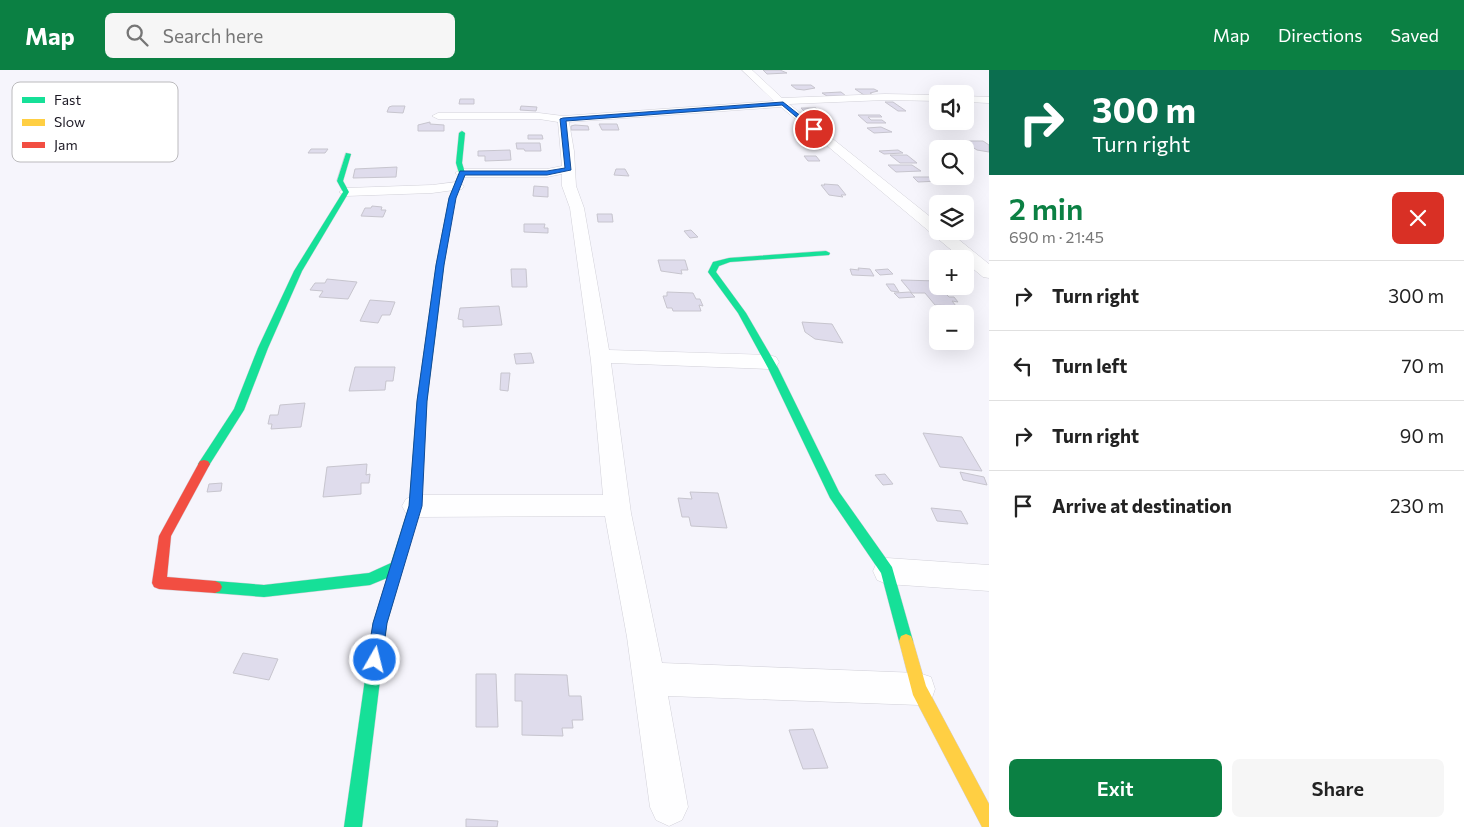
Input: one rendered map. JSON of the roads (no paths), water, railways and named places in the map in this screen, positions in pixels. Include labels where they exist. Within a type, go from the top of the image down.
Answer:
[{"type":"street","points":[[747,70],[782,102],[929,224]]},
{"type":"street","points":[[438,116],[539,116],[563,119],[782,102],[885,97],[929,98]]},
{"type":"street","points":[[974,99],[989,100]]},
{"type":"street","points":[[563,119],[569,169],[569,186],[577,208],[600,356],[617,505],[668,807]]},
{"type":"street","points":[[353,827],[380,623],[415,506],[423,392],[440,265],[452,198],[462,173],[459,163],[462,133]]},
{"type":"street","points":[[346,192],[340,181],[348,154]]},
{"type":"street","points":[[462,173],[547,173],[569,169]]},
{"type":"street","points":[[346,192],[432,189],[457,186]]},
{"type":"street","points":[[346,192],[298,271],[263,348],[239,410],[198,474],[165,536],[159,583],[264,591],[370,579],[397,568]]},
{"type":"street","points":[[949,240],[989,273]]},
{"type":"street","points":[[826,253],[729,260],[716,264],[712,272],[742,313],[769,362],[834,495],[887,571],[919,689],[989,822]]},
{"type":"street","points":[[600,356],[769,362]]},
{"type":"street","points":[[415,506],[617,505]]},
{"type":"street","points":[[887,571],[989,578]]},
{"type":"street","points":[[648,680],[919,689]]}]
